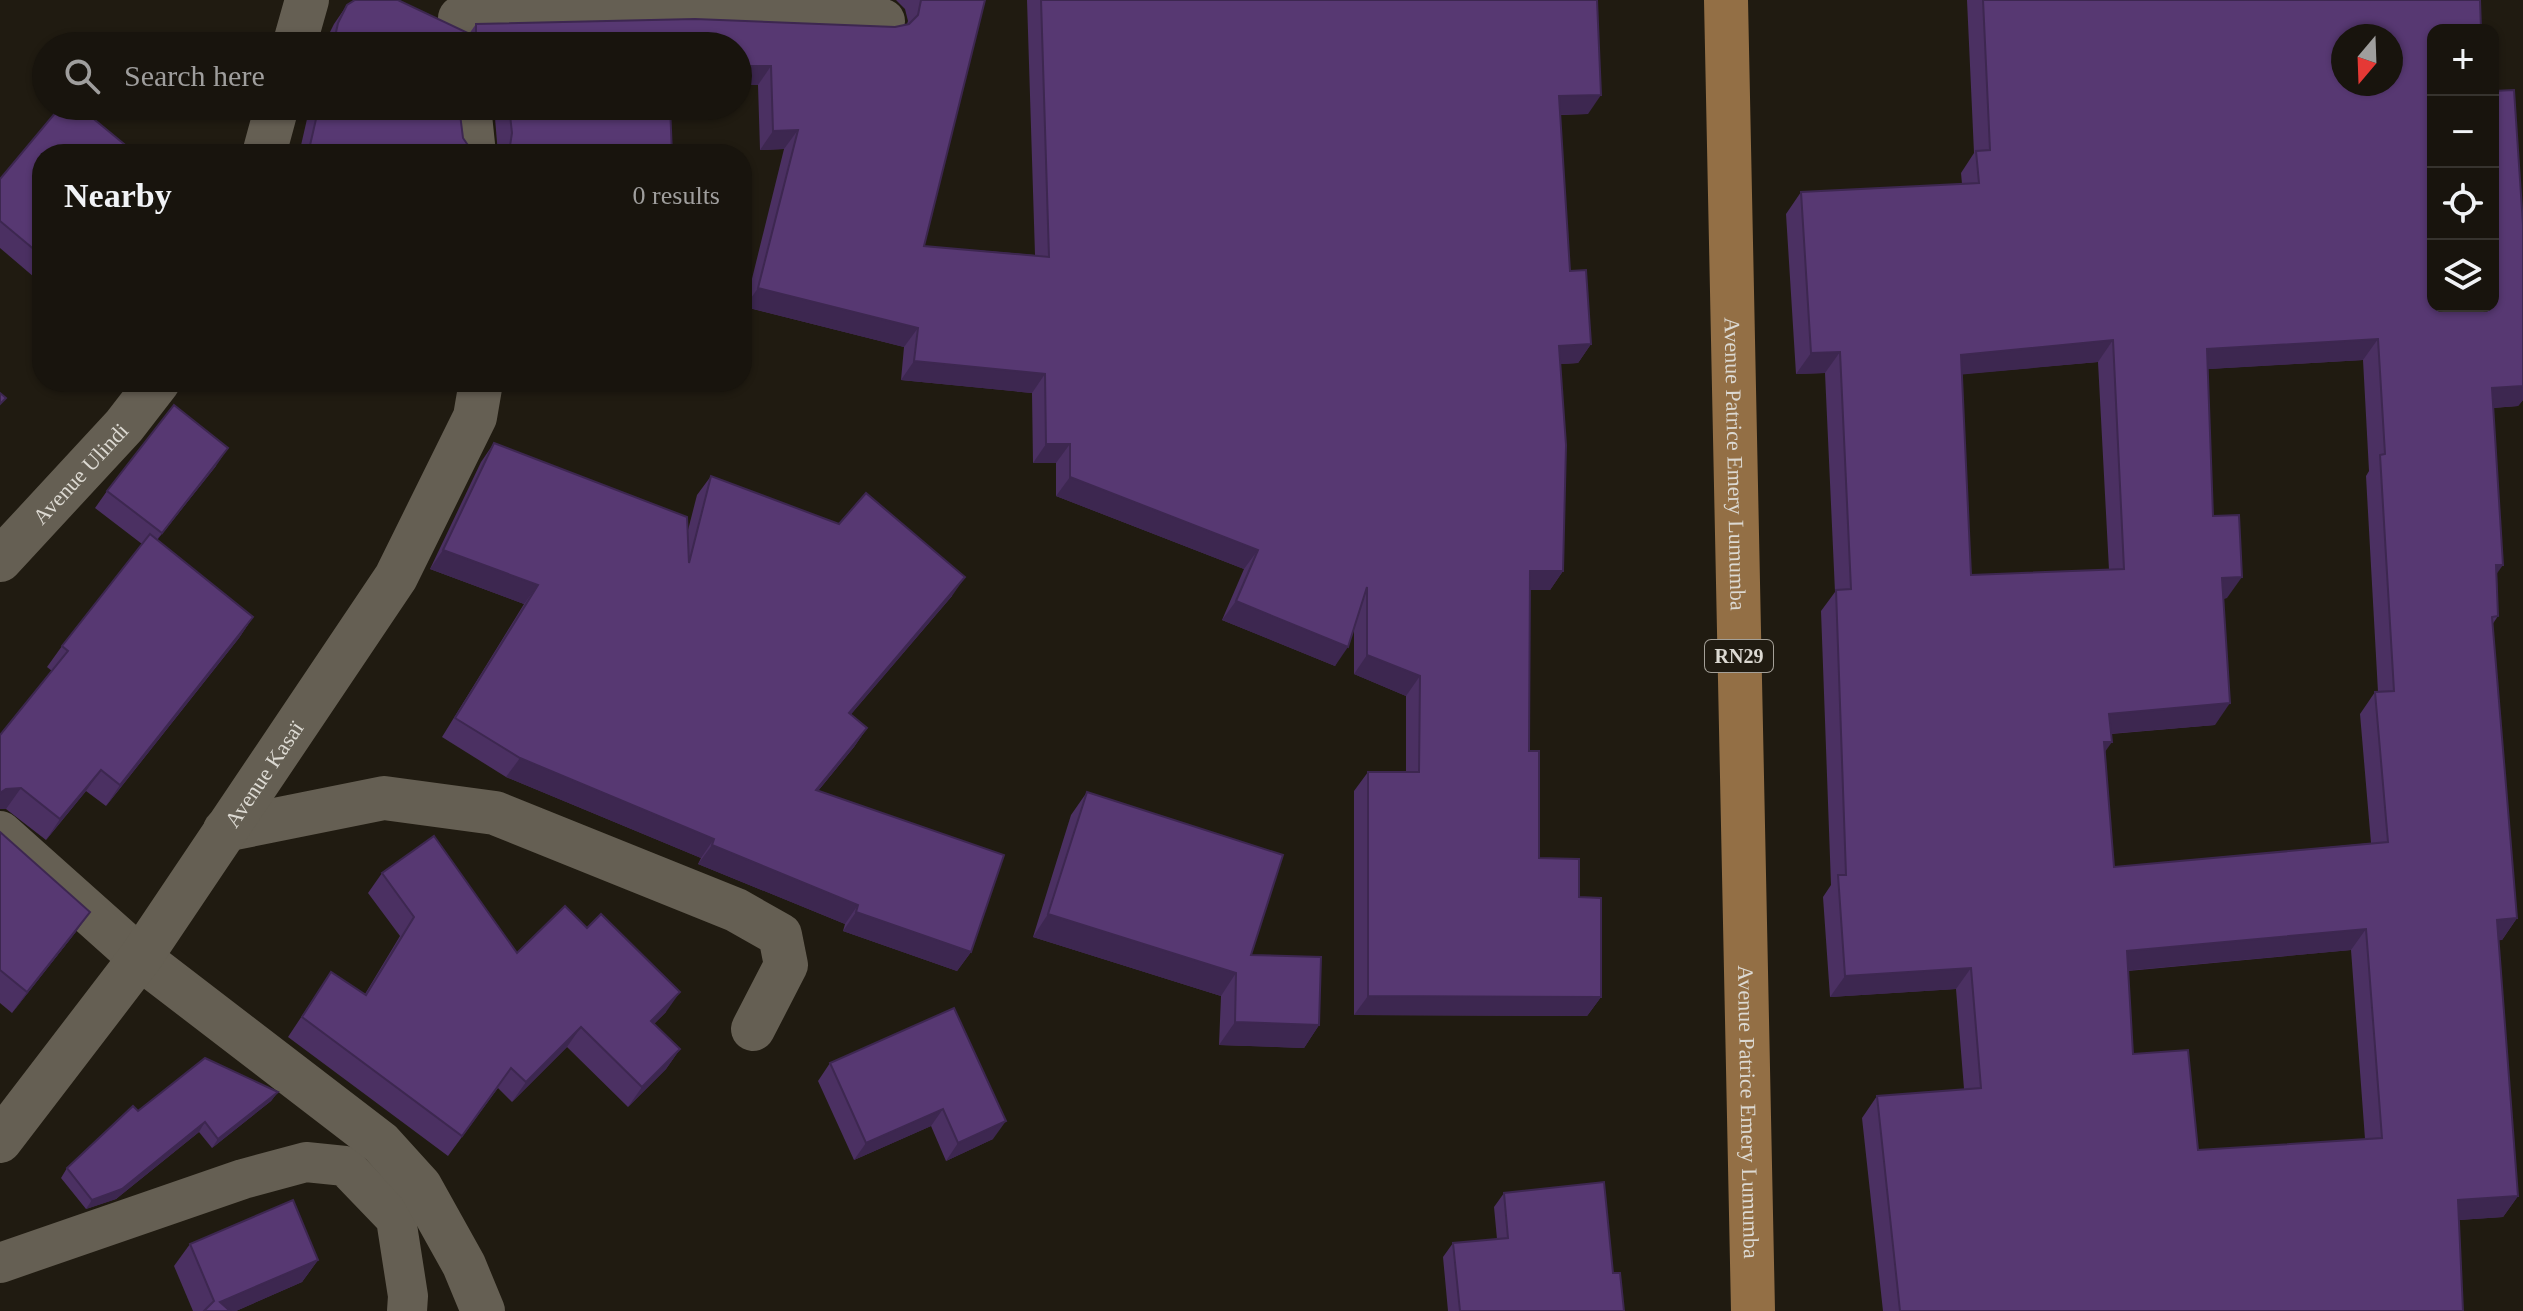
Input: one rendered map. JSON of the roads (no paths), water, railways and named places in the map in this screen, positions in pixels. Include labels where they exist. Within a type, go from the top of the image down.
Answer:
[{"type":"main road","name":"Avenue Patrice Emery Lumumba","points":[[1726,0],[1753,1311]]},
{"type":"street","points":[[298,32],[307,0]]},
{"type":"street","points":[[459,21],[682,13],[883,21]]},
{"type":"street","points":[[267,144],[273,120]]},
{"type":"street","points":[[470,120],[473,144]]},
{"type":"street","name":"Avenue Ulindi","points":[[0,560],[124,426],[150,392]]},
{"type":"street","name":"Avenue Kasaï","points":[[0,1141],[140,958],[396,577],[475,417],[479,392]]},
{"type":"street","points":[[225,830],[384,798],[495,813],[736,910],[780,935],[786,965],[753,1029]]},
{"type":"street","points":[[0,833],[140,958],[381,1143],[420,1186],[464,1265],[483,1311]]},
{"type":"lane","points":[[0,1263],[256,1176],[306,1162],[345,1166],[396,1219],[407,1311]]}]
